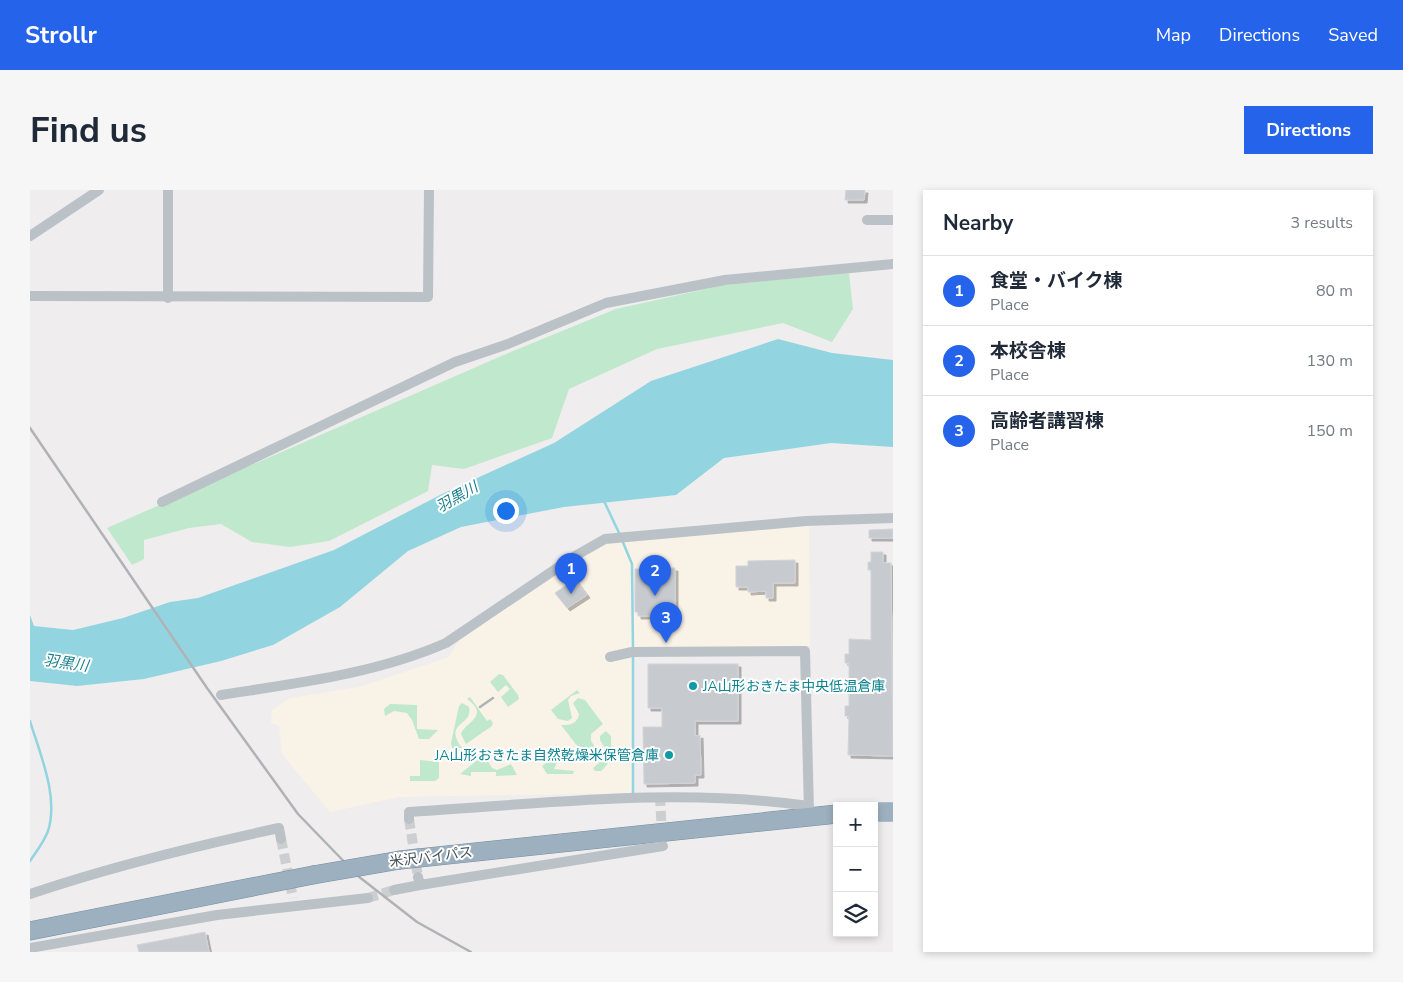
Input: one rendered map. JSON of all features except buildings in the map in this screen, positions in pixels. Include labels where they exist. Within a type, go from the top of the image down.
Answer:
[{"type":"highway","name":"米沢バイパス","points":[[30,931],[313,875],[400,860],[809,811],[833,814]]},
{"type":"highway","points":[[878,812],[893,812]]},
{"type":"street","points":[[30,236],[99,190]]},
{"type":"street","points":[[168,190],[168,298]]},
{"type":"street","points":[[30,296],[168,298],[428,297],[429,190]]},
{"type":"street","points":[[867,220],[893,220]]},
{"type":"street","points":[[162,502],[455,362],[508,344],[606,303],[725,280],[893,264]]},
{"type":"street","points":[[221,695],[366,670],[434,648],[446,643],[575,556],[605,539],[806,521],[893,518]]},
{"type":"street","points":[[409,819],[409,812],[660,796],[772,801],[809,811],[805,651],[634,652],[610,657]]},
{"type":"street","points":[[30,894],[88,874],[183,849],[279,828],[281,839]]},
{"type":"street","points":[[394,890],[419,881],[663,846]]},
{"type":"street","points":[[30,948],[294,901],[368,898]]},
{"type":"shaded area","points":[[809,526],[810,646],[632,650],[632,793],[399,797],[330,812],[282,754],[279,726],[271,723],[272,710],[290,698],[359,687],[449,657],[461,637],[604,542],[703,533],[703,539],[704,533]]},
{"type":"green space","points":[[849,273],[853,309],[832,342],[783,323],[657,349],[569,389],[552,438],[464,469],[432,465],[428,491],[329,541],[290,547],[252,542],[221,524],[189,528],[144,540],[144,559],[132,565],[107,528],[513,351],[616,309],[724,285]]},
{"type":"green space","points":[[499,674],[503,675],[518,695],[519,699],[508,707],[501,697],[510,689],[506,685],[498,692],[490,682]]},
{"type":"green space","points":[[577,690],[580,693],[571,696],[568,700],[572,718],[568,721],[558,719],[551,710]]},
{"type":"green space","points":[[470,697],[487,721],[490,719],[493,723],[492,726],[466,744],[461,734],[477,714],[474,705],[467,699]]},
{"type":"green space","points":[[578,698],[585,700],[603,724],[591,734],[591,741],[599,753],[589,761],[561,725],[575,722],[578,718],[579,714],[573,703]]},
{"type":"green space","points":[[462,703],[469,707],[469,713],[467,718],[457,728],[456,733],[462,748],[452,748],[451,743],[459,706]]},
{"type":"green space","points":[[390,704],[417,705],[417,729],[438,730],[429,739],[419,739],[412,720],[407,713],[394,711],[385,716],[384,709]]},
{"type":"green space","points":[[606,731],[611,736],[611,751],[608,763],[601,771],[595,771],[593,768],[609,754],[600,740],[600,736]]},
{"type":"green space","points":[[562,752],[554,769],[574,771],[573,774],[547,774],[542,766]]},
{"type":"green space","points":[[481,757],[486,758],[492,768],[497,770],[511,764],[517,775],[496,776],[496,772],[471,772],[471,776],[460,774]]},
{"type":"green space","points":[[420,760],[439,762],[439,778],[435,781],[410,781],[410,776],[420,776]]},
{"type":"water","name":"羽黒川","points":[[778,339],[832,353],[893,360],[893,447],[831,443],[724,458],[676,495],[564,507],[461,527],[408,551],[340,607],[273,645],[221,661],[144,679],[77,686],[30,681],[30,615],[34,626],[73,630],[123,618],[170,602],[198,598],[334,550],[442,494],[554,443],[651,381]]},
{"type":"waterway","points":[[604,501],[620,535]]},
{"type":"waterway","points":[[622,540],[632,564],[633,650]]},
{"type":"waterway","points":[[633,656],[633,795]]},
{"type":"waterway","points":[[30,721],[47,776],[51,804],[51,818],[48,831],[30,861]]},
{"type":"tunnel","points":[[660,796],[662,835]]},
{"type":"tunnel","points":[[409,819],[418,877]]},
{"type":"tunnel","points":[[281,839],[293,898]]},
{"type":"tunnel","points":[[368,898],[394,890]]},
{"type":"railway","points":[[30,428],[207,688],[298,814],[358,876],[417,922],[471,952]]},
{"type":"railway","points":[[480,707],[493,698]]},
{"type":"place","name":"食堂・バイク棟","points":[[571,594]]},
{"type":"place","name":"本校舎棟","points":[[655,596]]},
{"type":"place","name":"高齢者講習棟","points":[[666,643]]},
{"type":"place","name":"JA山形おきたま中央低温倉庫","points":[[693,686]]},
{"type":"place","name":"JA山形おきたま自然乾燥米保管倉庫","points":[[669,755]]}]
